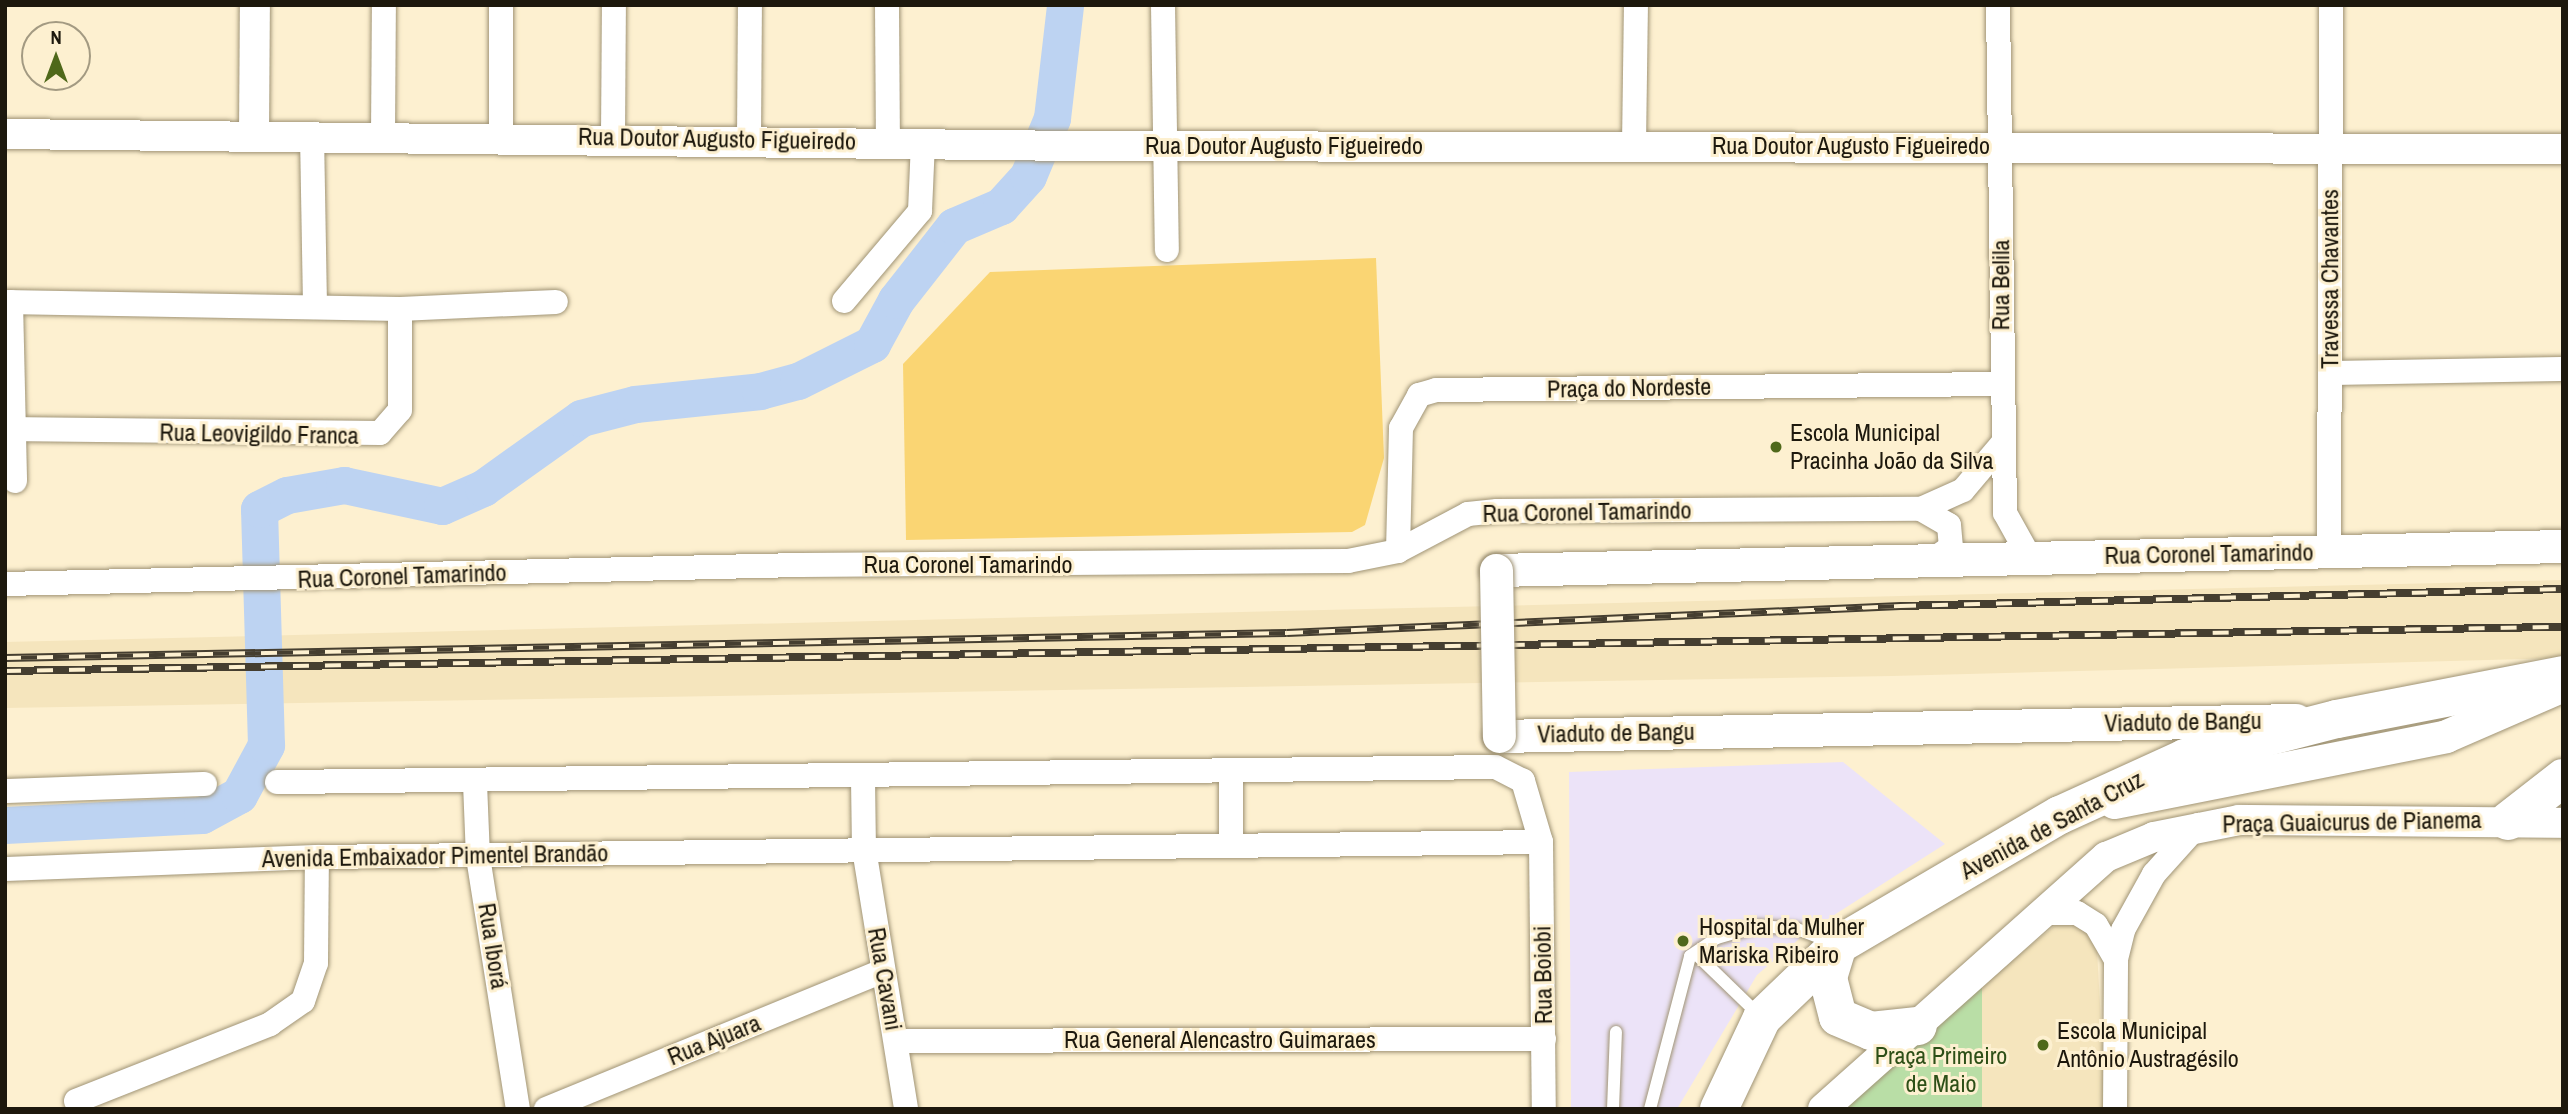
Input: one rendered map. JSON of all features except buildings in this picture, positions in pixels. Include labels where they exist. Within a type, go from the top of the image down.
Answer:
[{"type":"main road","name":"Rua Coronel Tamarindo","points":[[1934,559],[2563,546]]},
{"type":"main road","name":"Viaduto de Bangu","points":[[1934,559],[1496,570],[1499,736],[2337,719]]},
{"type":"main road","name":"Avenida de Santa Cruz","points":[[1719,1109],[1762,1018],[1838,945],[2060,815],[2185,758],[2337,719],[2561,679]]},
{"type":"main road","points":[[2060,815],[2215,779],[2299,769],[2445,736],[2561,679]]},
{"type":"main road","points":[[2508,821],[2563,778]]},
{"type":"main road","points":[[1838,945],[1828,978],[1838,1017],[1871,1031],[1918,1026]]},
{"type":"street","points":[[254,134],[255,5]]},
{"type":"street","points":[[383,135],[384,5]]},
{"type":"street","points":[[501,5],[502,137]]},
{"type":"street","points":[[613,138],[614,5]]},
{"type":"street","points":[[749,139],[750,5]]},
{"type":"street","points":[[887,5],[888,141]]},
{"type":"street","points":[[1163,5],[1167,250]]},
{"type":"street","points":[[1634,145],[1636,5]]},
{"type":"street","name":"Rua Belila","points":[[1998,5],[2001,384],[2005,513],[2030,558]]},
{"type":"street","name":"Travessa Chavantes","points":[[2329,552],[2331,5]]},
{"type":"street","name":"Rua Doutor Augusto Figueiredo","points":[[5,134],[312,134],[1016,142],[1074,146],[1634,145],[2563,149]]},
{"type":"street","points":[[312,134],[315,307]]},
{"type":"street","points":[[844,301],[920,211],[923,141]]},
{"type":"street","points":[[15,481],[9,429],[8,302],[400,309],[556,302]]},
{"type":"street","name":"Rua Leovigildo Franca","points":[[9,429],[380,433],[400,410],[400,309]]},
{"type":"street","points":[[2330,373],[2563,369]]},
{"type":"street","name":"Praça do Nordeste","points":[[1398,551],[1401,428],[1419,395],[1436,390],[2001,384]]},
{"type":"street","name":"Rua Coronel Tamarindo","points":[[5,584],[234,583],[800,565],[1348,561],[1398,551],[1439,524],[1497,511],[1921,509],[1964,489],[2002,444]]},
{"type":"street","points":[[1921,509],[1949,525],[1951,547],[1934,559]]},
{"type":"street","points":[[278,782],[475,783],[1510,770],[1530,794],[1541,842]]},
{"type":"street","points":[[1231,775],[1231,846]]},
{"type":"street","points":[[863,779],[864,849]]},
{"type":"street","name":"Rua Iborá","points":[[475,783],[478,856],[518,1109]]},
{"type":"street","points":[[5,791],[205,784]]},
{"type":"street","name":"Praça Guaicurus de Pianema","points":[[2041,913],[2106,857],[2199,825],[2508,821],[2563,823]]},
{"type":"street","points":[[2115,1109],[2116,959],[2137,901],[2199,825]]},
{"type":"street","name":"Avenida Embaixador Pimentel Brandão","points":[[5,869],[317,856],[1541,842]]},
{"type":"street","name":"Rua Boiobi","points":[[1541,842],[1544,1109]]},
{"type":"street","name":"Rua Cavani","points":[[864,849],[906,1109]]},
{"type":"street","points":[[76,1101],[270,1024],[303,1001],[316,963],[317,856]]},
{"type":"street","points":[[1823,1109],[2041,913],[2077,913],[2096,925],[2116,959]]},
{"type":"street","name":"Rua Ajuara","points":[[546,1109],[883,971]]},
{"type":"street","name":"Rua General Alencastro Guimaraes","points":[[896,1041],[1544,1039]]},
{"type":"lane","points":[[1650,1109],[1686,963],[1696,954],[1717,938],[1758,926],[1797,929],[1838,945]]},
{"type":"lane","points":[[1696,954],[1762,1018]]},
{"type":"lane","points":[[1613,1109],[1616,1032]]},
{"type":"shaded area","points":[[2563,580],[2563,658],[1892,676],[5,708],[5,642]]},
{"type":"shaded area","name":"Hospital da Mulher Mariska Ribeiro","points":[[1843,762],[1945,844],[1806,933],[1757,975],[1677,1109],[1571,1109],[1569,772]]},
{"type":"shaded area","name":"Escola Municipal Antônio Austragésilo","points":[[2062,920],[2082,925],[2097,951],[2106,1109],[1982,1109],[1982,985]]},
{"type":"green space","name":"Praça Primeiro de Maio","points":[[1982,985],[1982,1109],[1835,1109]]},
{"type":"waterway","points":[[5,825],[202,815],[239,795],[266,745],[259,509],[287,495],[344,485],[442,506],[483,488],[581,418],[635,404],[760,391],[798,381],[872,344],[896,300],[954,226],[1001,206],[1028,176],[1052,118],[1065,5]]},
{"type":"railway","points":[[5,658],[1287,633],[1900,606],[2563,589]]},
{"type":"railway","points":[[5,671],[2563,627]]},
{"type":"place","name":"Escola Municipal Pracinha João da Silva","points":[[1776,447]]},
{"type":"place","name":"Hospital da Mulher Mariska Ribeiro","points":[[1683,941]]},
{"type":"place","name":"Escola Municipal Antônio Austragésilo","points":[[2043,1045]]}]
